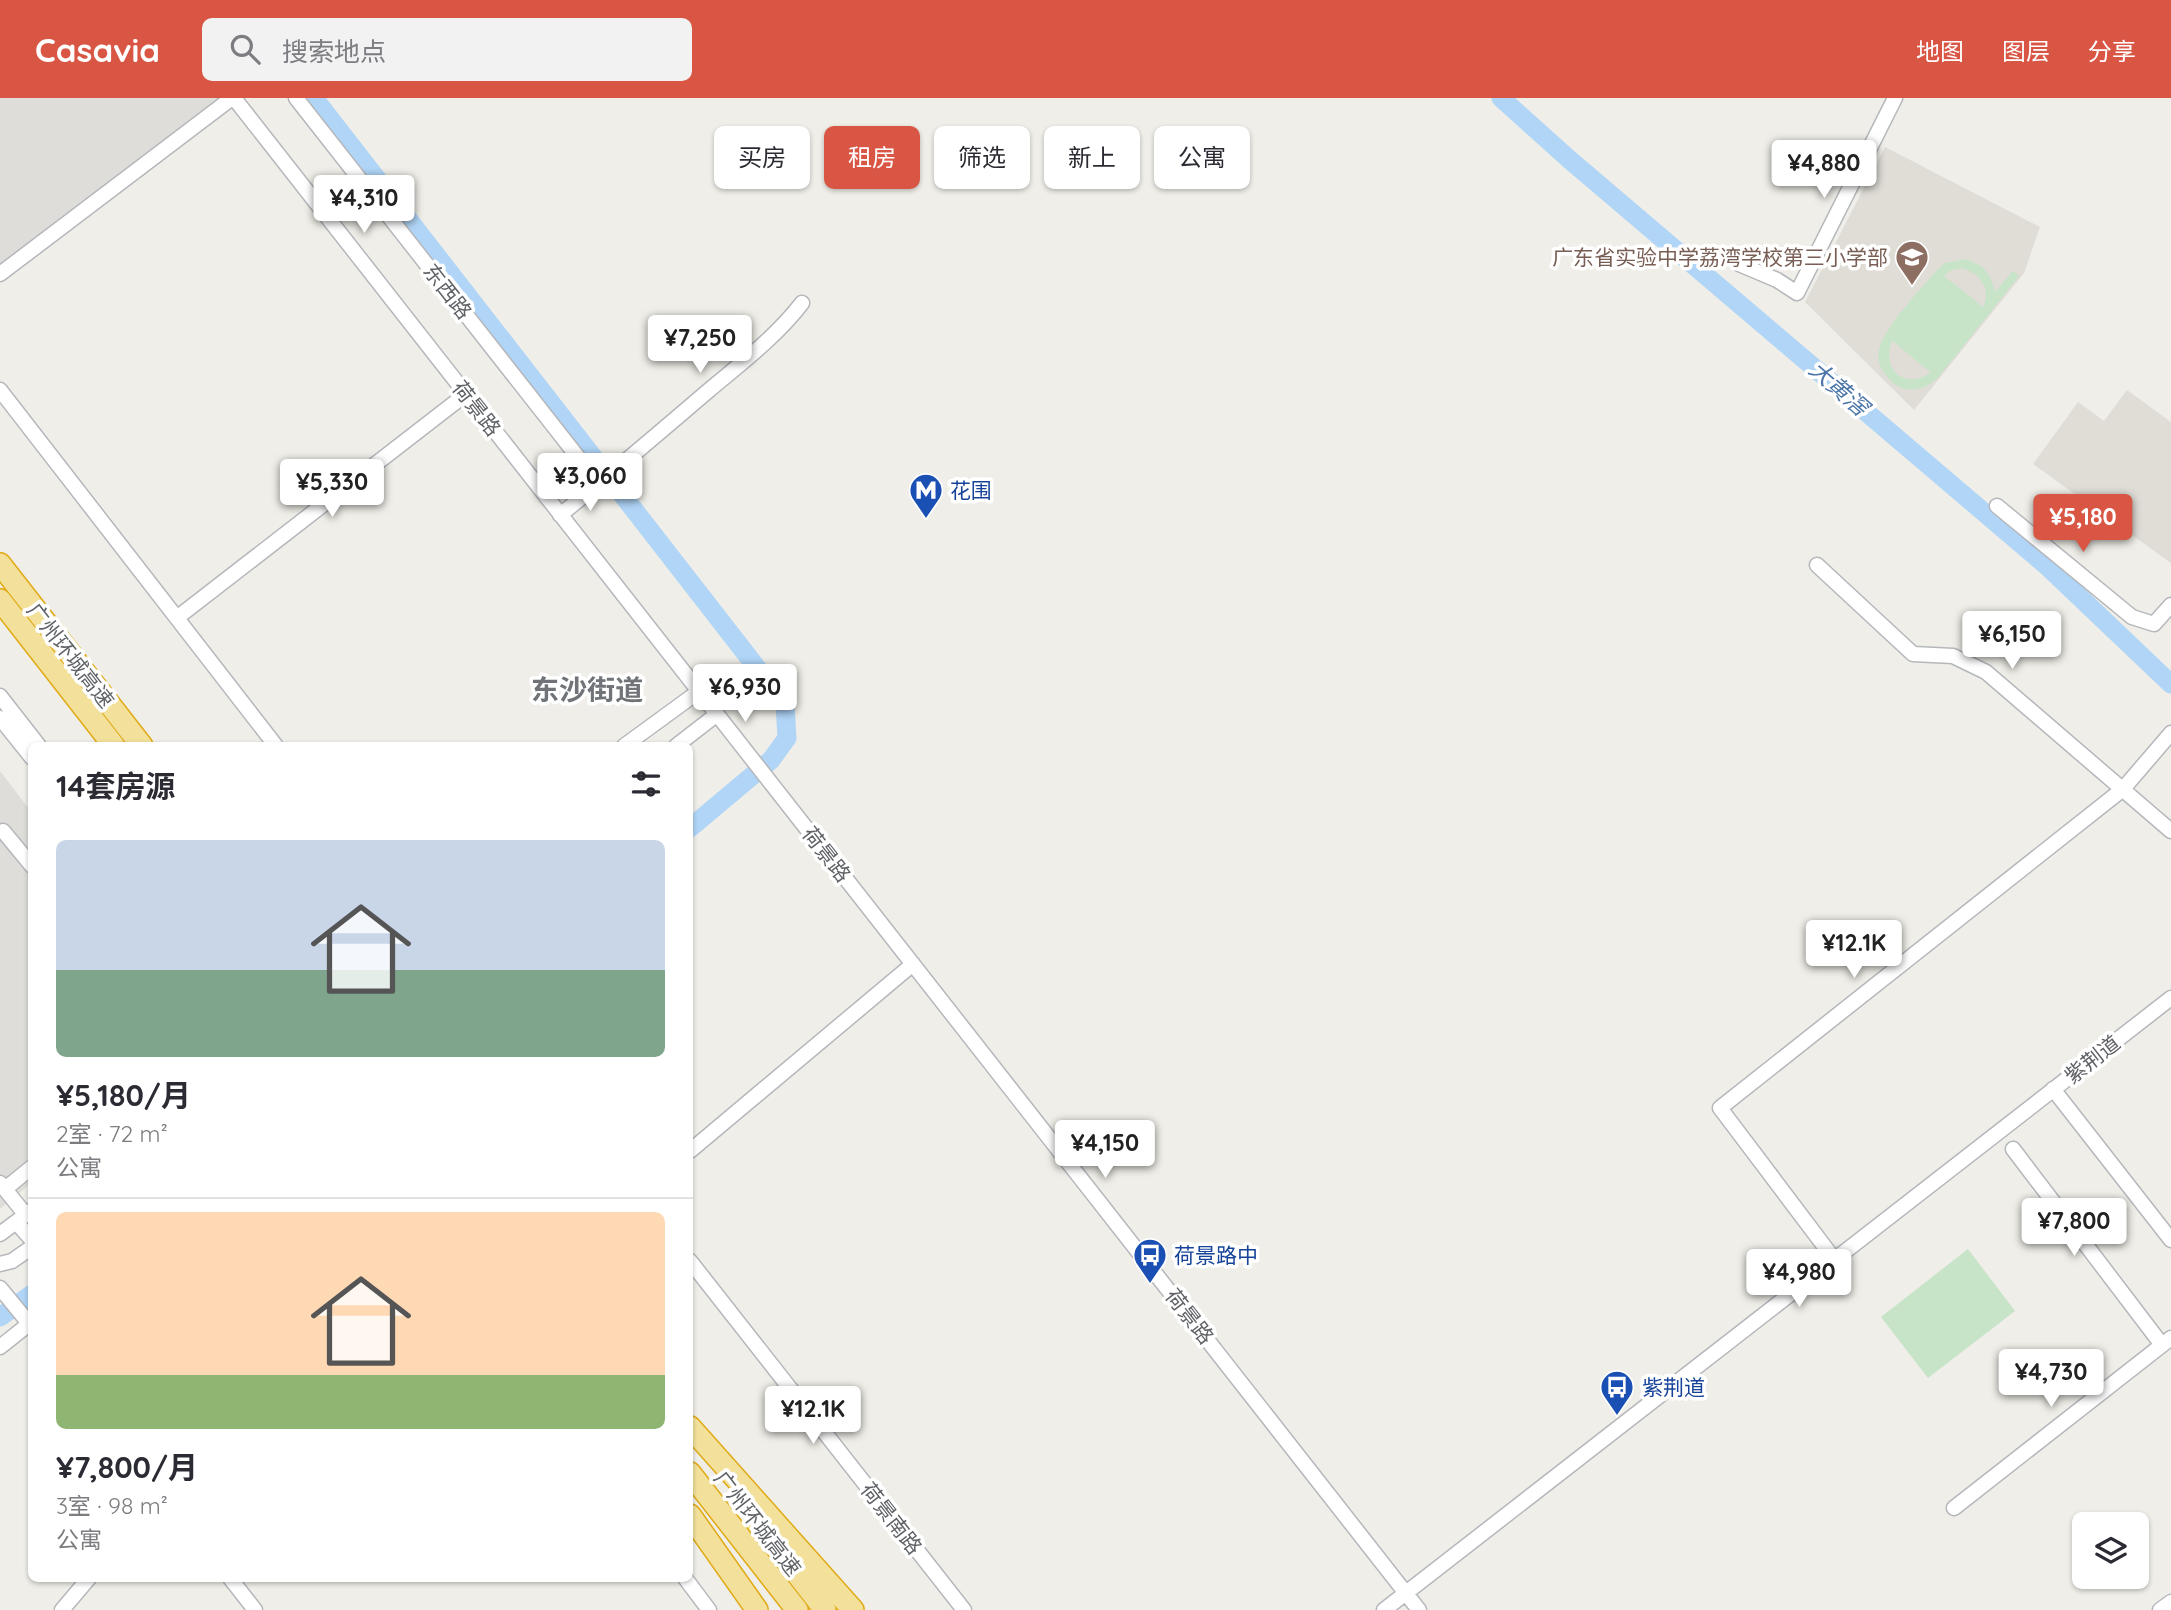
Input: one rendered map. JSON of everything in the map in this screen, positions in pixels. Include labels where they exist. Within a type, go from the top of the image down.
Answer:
[{"type":"highway","name":"广州环城高速","points":[[0,564],[139,742]]},
{"type":"highway","name":"广州环城高速","points":[[0,600],[111,742]]},
{"type":"highway","points":[[693,1430],[853,1610]]},
{"type":"highway","name":"广州环城高速","points":[[693,1440],[825,1610]]},
{"type":"highway","name":"广州环城高速","points":[[693,1477],[797,1610]]},
{"type":"highway","points":[[693,1519],[760,1610]]},
{"type":"street","points":[[0,274],[233,98]]},
{"type":"street","name":"荷景路","points":[[233,98],[1419,1610]]},
{"type":"street","name":"东西路","points":[[296,98],[599,483]]},
{"type":"street","points":[[1740,264],[1777,280],[1797,293],[1895,98]]},
{"type":"street","points":[[560,515],[620,467],[773,334],[802,303]]},
{"type":"street","points":[[0,390],[273,742]]},
{"type":"street","points":[[178,617],[466,394]]},
{"type":"street","points":[[1997,506],[2132,617],[2154,624],[2171,605]]},
{"type":"street","points":[[1817,565],[1913,654],[1953,656],[1986,672],[2171,831]]},
{"type":"street","points":[[629,742],[698,692]]},
{"type":"street","points":[[1,699],[36,742]]},
{"type":"street","points":[[681,742],[716,715]]},
{"type":"street","points":[[0,718],[28,753]]},
{"type":"street","points":[[1834,1259],[1720,1108],[2123,789],[2171,733]]},
{"type":"street","points":[[1,830],[28,861]]},
{"type":"street","points":[[693,1148],[914,964]]},
{"type":"street","name":"紫荆道","points":[[1384,1610],[2171,998]]},
{"type":"street","points":[[2053,1089],[2171,1240]]},
{"type":"street","points":[[1954,1508],[2166,1342],[2013,1149]]},
{"type":"street","points":[[0,1234],[24,1215],[3,1186],[28,1170]]},
{"type":"street","points":[[0,1264],[12,1261],[28,1250]]},
{"type":"street","name":"荷景南路","points":[[693,1265],[964,1610]]},
{"type":"street","points":[[0,1288],[28,1322]]},
{"type":"street","points":[[0,1347],[28,1324]]},
{"type":"street","points":[[62,1610],[86,1582]]},
{"type":"street","points":[[233,1582],[255,1610]]},
{"type":"street","points":[[688,1582],[709,1610]]},
{"type":"street","points":[[2160,1610],[2171,1602]]},
{"type":"shaded area","points":[[0,98],[230,98],[0,275]]},
{"type":"shaded area","name":"广东省实验中学荔湾学校第三小学部","points":[[1885,147],[2040,227],[2024,273],[1914,410],[1805,302]]},
{"type":"shaded area","points":[[2127,390],[2171,422],[2171,563],[2033,464],[2078,402],[2104,421]]},
{"type":"shaded area","points":[[0,771],[28,808],[28,1186],[0,1209]]},
{"type":"green space","points":[[1965,259],[1977,264],[1989,275],[1995,292],[2013,271],[2019,276],[1937,379],[1921,388],[1902,388],[1892,382],[1883,371],[1879,362],[1879,349],[1896,319],[1945,263]],"holes":[[[1961,268],[1974,273],[1982,282],[1986,294],[1983,307],[1944,276],[1949,271]],[[1893,341],[1931,373],[1912,379],[1897,374],[1890,361]]]},
{"type":"green space","points":[[1968,1249],[2015,1311],[1928,1378],[1881,1317]]},
{"type":"waterway","points":[[314,98],[785,704],[787,738],[771,760],[693,825]]},
{"type":"waterway","name":"大黄滘","points":[[1501,98],[1570,160],[2047,566],[2171,684]]},
{"type":"waterway","points":[[0,1317],[28,1297]]},
{"type":"place","name":"广东省实验中学荔湾学校第三小学部","points":[[1912,287]]},
{"type":"place","name":"花围","points":[[926,520]]},
{"type":"place","name":"荷景路中","points":[[1150,1285]]},
{"type":"place","name":"紫荆道","points":[[1617,1417]]},
{"type":"district","name":"东沙街道","points":[[587,689]]}]
